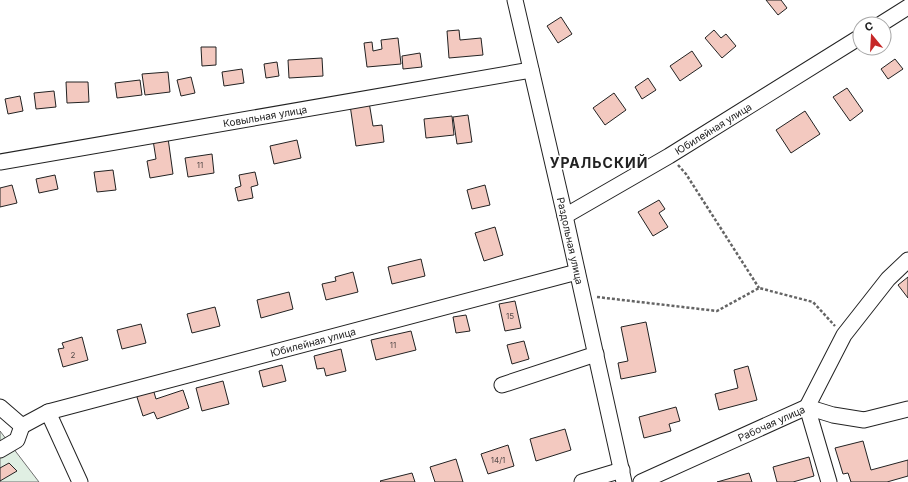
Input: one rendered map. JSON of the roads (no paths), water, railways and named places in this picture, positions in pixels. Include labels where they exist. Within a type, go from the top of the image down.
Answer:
[{"type":"street","name":"Раздольная улица","points":[[515,0],[623,476]]},
{"type":"street","points":[[892,17],[908,7]]},
{"type":"street","name":"Юбилейная улица","points":[[565,216],[669,156],[852,42]]},
{"type":"street","name":"Ковыльная улица","points":[[0,162],[531,70]]},
{"type":"street","points":[[829,482],[807,407],[844,335],[888,279],[908,260]]},
{"type":"street","name":"Юбилейная улица","points":[[22,426],[48,412],[577,272]]},
{"type":"street","points":[[502,385],[596,354]]},
{"type":"street","points":[[0,407],[22,426],[17,440],[0,450]]},
{"type":"street","name":"Рабочая улица","points":[[641,482],[807,407],[833,415],[864,420],[908,409]]},
{"type":"street","points":[[48,412],[80,482]]},
{"type":"street","points":[[582,482],[623,476]]},
{"type":"district","name":"УРАЛЬСКИЙ","points":[[599,163]]}]
